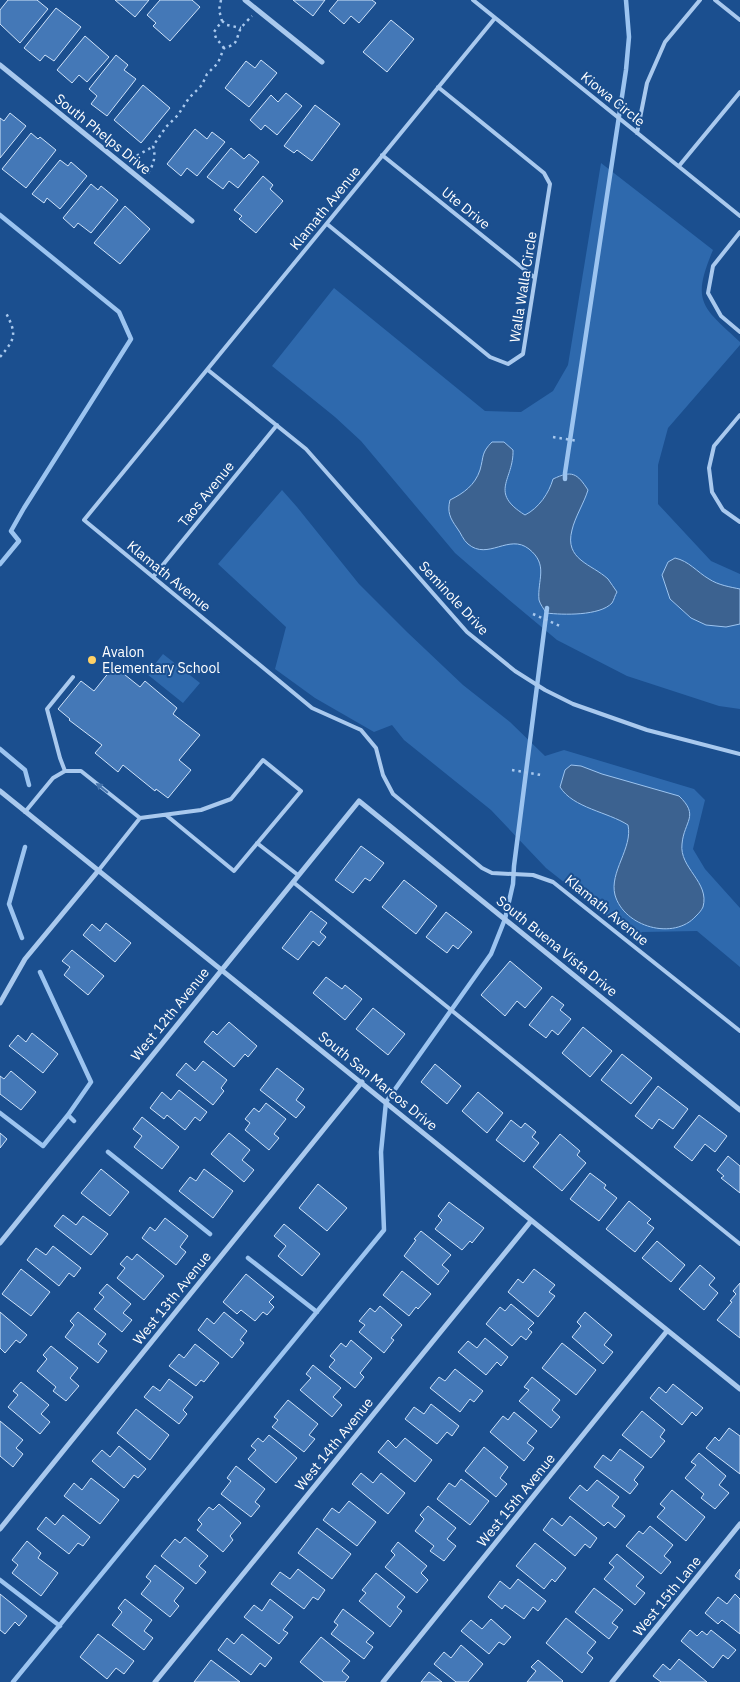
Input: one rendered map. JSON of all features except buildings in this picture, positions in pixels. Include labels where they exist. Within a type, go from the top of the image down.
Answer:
[{"type":"street","points":[[245,0],[322,62]]},
{"type":"street","name":"South Phelps Drive","points":[[0,65],[192,220]]},
{"type":"street","name":"South San Marcos Drive","points":[[0,791],[362,1082],[740,1390]]},
{"type":"street","name":"West 12th Avenue","points":[[0,1243],[360,800]]},
{"type":"street","name":"South Buena Vista Drive","points":[[360,800],[740,1110]]},
{"type":"street","points":[[0,1003],[25,960],[98,871]]},
{"type":"street","name":"West 13th Avenue","points":[[0,1529],[362,1082]]},
{"type":"street","name":"West 14th Avenue","points":[[155,1682],[531,1221]]},
{"type":"street","name":"West 15th Avenue","points":[[383,1682],[667,1331]]},
{"type":"street","name":"West 15th Lane","points":[[612,1682],[740,1524]]},
{"type":"lane","name":"Kiowa Circle","points":[[473,0],[740,216]]},
{"type":"lane","points":[[637,133],[647,83],[666,42],[700,0]]},
{"type":"lane","points":[[715,0],[740,20]]},
{"type":"lane","name":"Klamath Avenue","points":[[495,18],[84,520],[312,708],[360,730],[376,748],[383,775],[393,794],[482,868],[492,873],[533,875],[553,882],[740,1031]]},
{"type":"lane","name":"Walla Walla Circle","points":[[327,224],[490,357],[508,364],[524,354],[550,184],[544,173],[438,87]]},
{"type":"lane","points":[[679,166],[740,92]]},
{"type":"lane","name":"Ute Drive","points":[[382,155],[535,278]]},
{"type":"lane","points":[[740,232],[713,266],[708,293],[721,316],[740,332]]},
{"type":"lane","name":"Seminole Drive","points":[[208,370],[306,449],[467,632],[525,678],[544,690],[573,704],[647,730],[740,754]]},
{"type":"lane","points":[[740,415],[714,446],[709,468],[712,492],[723,510],[740,522]]},
{"type":"lane","name":"Taos Avenue","points":[[153,577],[277,425]]},
{"type":"lane","points":[[65,770],[47,709],[74,676]]},
{"type":"lane","points":[[98,871],[140,818],[201,810],[230,799],[263,760],[301,791],[234,871],[166,815]]},
{"type":"lane","points":[[25,812],[53,778],[65,770],[81,771],[140,818]]},
{"type":"lane","points":[[257,843],[298,875]]},
{"type":"lane","points":[[292,882],[740,1244]]},
{"type":"path","points":[[221,0],[219,10],[222,21],[227,25],[241,28]]},
{"type":"path","points":[[224,48],[236,42],[241,28],[257,10]]},
{"type":"path","points":[[222,21],[214,32],[224,48]]},
{"type":"path","points":[[126,167],[136,155],[147,152],[153,146],[189,98],[202,85],[207,74],[218,63],[224,48]]},
{"type":"path","points":[[143,181],[154,162],[155,153],[153,146]]},
{"type":"path","points":[[0,357],[11,343],[14,328],[5,311]]},
{"type":"path","points":[[553,437],[578,442]]},
{"type":"path","points":[[534,614],[560,626]]},
{"type":"path","points":[[512,770],[541,775]]},
{"type":"shaded area","points":[[601,163],[713,250],[703,281],[702,293],[704,302],[717,320],[740,342],[740,345],[668,428],[658,465],[658,504],[711,561],[740,574],[740,709],[719,706],[627,676],[557,640],[455,553],[361,441],[335,417],[272,366],[334,288],[485,411],[521,412],[553,391],[568,365]]},
{"type":"shaded area","points":[[492,442],[504,442],[513,450],[505,492],[514,507],[525,515],[543,500],[553,479],[570,474],[577,477],[584,484],[588,490],[572,530],[572,548],[581,560],[608,579],[617,592],[612,603],[599,610],[581,614],[546,613],[539,600],[541,573],[539,561],[529,549],[514,544],[483,550],[465,541],[450,515],[450,500],[464,491],[475,480],[480,470],[484,452]]},
{"type":"shaded area","points":[[282,490],[359,584],[463,685],[510,722],[545,756],[564,750],[694,789],[705,800],[693,849],[705,869],[740,908],[740,967],[697,931],[642,932],[636,939],[546,868],[491,810],[404,740],[392,725],[374,732],[315,698],[275,669],[286,627],[218,564]]},
{"type":"shaded area","points":[[675,558],[689,564],[713,581],[724,586],[740,589],[740,624],[726,627],[706,625],[691,618],[670,599],[662,575],[668,562]]},
{"type":"shaded area","points":[[163,654],[200,683],[183,703],[147,674]]},
{"type":"shaded area","points":[[571,765],[581,766],[602,774],[679,796],[685,803],[690,814],[683,836],[682,853],[689,868],[699,882],[704,898],[703,907],[687,924],[663,929],[651,927],[628,915],[620,906],[615,895],[614,886],[629,834],[628,825],[582,805],[566,794],[560,787],[565,770]]},
{"type":"waterway","points":[[565,479],[626,70],[629,37],[626,0]]},
{"type":"waterway","points":[[0,215],[119,312],[131,339],[24,508],[11,531],[19,541],[0,564]]},
{"type":"waterway","points":[[13,1682],[384,1230],[381,1152],[386,1102],[491,954],[505,919],[513,884],[547,608]]},
{"type":"waterway","points":[[0,749],[25,770],[29,785]]},
{"type":"waterway","points":[[22,938],[9,904],[25,847]]},
{"type":"waterway","points":[[0,1113],[43,1146],[91,1082],[40,972]]},
{"type":"waterway","points":[[68,1115],[74,1121]]},
{"type":"waterway","points":[[108,1152],[210,1234]]},
{"type":"waterway","points":[[248,1258],[317,1312]]},
{"type":"waterway","points":[[0,1580],[60,1626]]},
{"type":"place","name":"Avalon Elementary School","points":[[92,660]]}]
